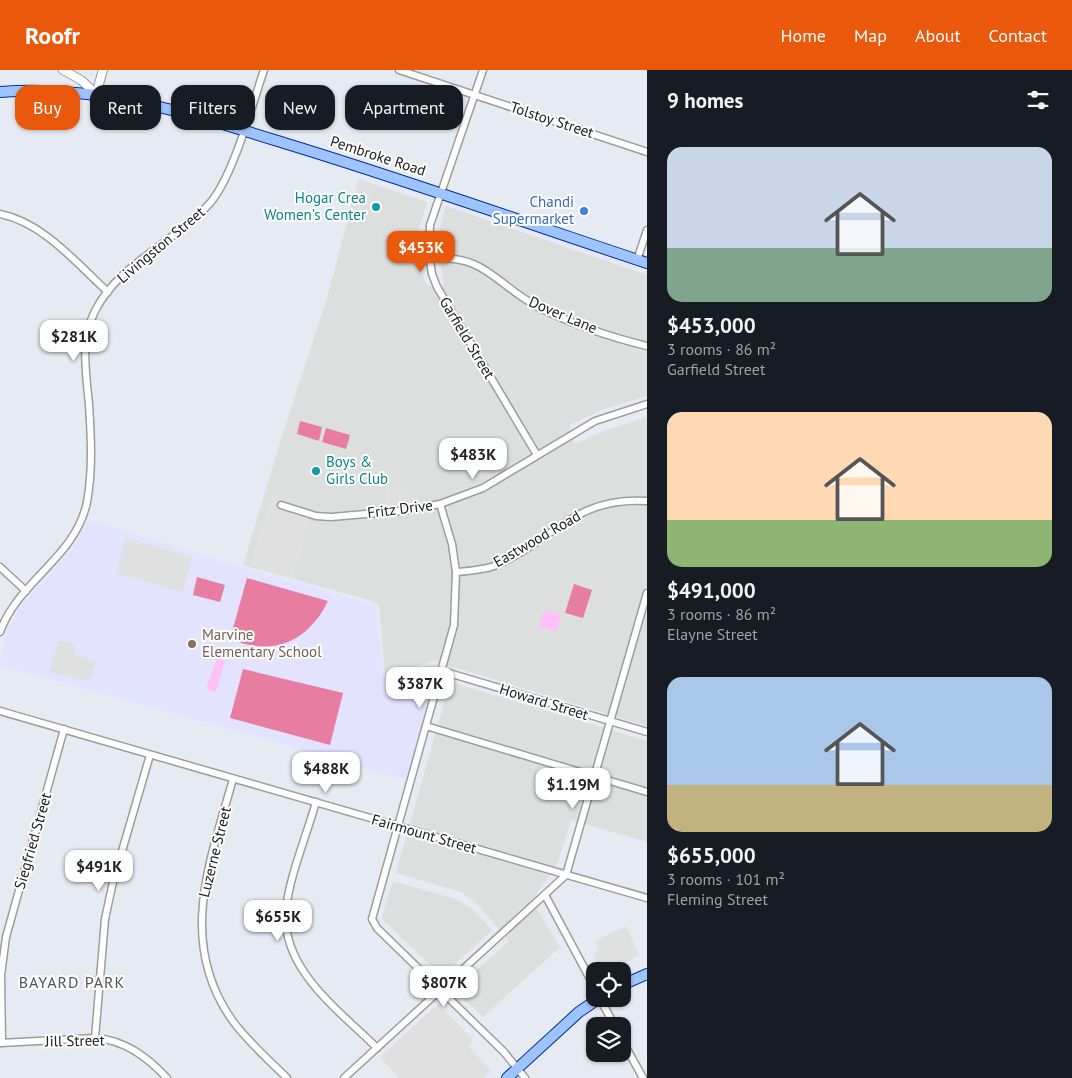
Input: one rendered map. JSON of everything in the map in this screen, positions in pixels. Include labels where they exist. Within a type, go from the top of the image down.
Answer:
[{"type":"main road","name":"Pembroke Road","points":[[0,92],[44,90],[90,94]]},
{"type":"main road","name":"Pembroke Road","points":[[243,130],[441,192],[647,263]]},
{"type":"main road","points":[[631,981],[647,974]]},
{"type":"main road","points":[[507,1078],[587,1007]]},
{"type":"street","points":[[63,70],[81,80],[90,88]]},
{"type":"street","points":[[99,85],[104,70]]},
{"type":"street","name":"Livingston Street","points":[[255,96],[264,70]]},
{"type":"street","name":"Tolstoy Street","points":[[400,70],[647,152]]},
{"type":"street","name":"Garfield Street","points":[[483,70],[429,230],[429,259],[434,280],[443,300],[537,455]]},
{"type":"street","name":"Livingston Street","points":[[0,632],[9,612],[67,545],[78,527],[86,507],[91,466],[85,360],[86,340],[95,310],[108,292],[128,271],[213,199],[225,180],[243,130]]},
{"type":"street","points":[[0,214],[20,220],[34,227],[108,292]]},
{"type":"street","points":[[637,260],[647,230]]},
{"type":"street","name":"Dover Lane","points":[[429,259],[454,257],[468,261],[482,267],[518,295],[549,312],[647,346]]},
{"type":"street","name":"Fritz Drive","points":[[281,506],[316,516],[331,517],[402,511],[440,504],[482,488],[595,421],[647,404]]},
{"type":"street","name":"Eastwood Road","points":[[456,572],[483,569],[499,563],[530,547],[576,515],[596,506],[624,500],[647,501]]},
{"type":"street","points":[[440,504],[452,544],[456,572],[454,625],[372,919],[377,928],[519,1068],[525,1078]]},
{"type":"street","points":[[0,567],[26,591]]},
{"type":"street","points":[[344,1078],[566,875],[610,722],[645,611],[647,593]]},
{"type":"street","name":"Howard Street","points":[[442,671],[647,732]]},
{"type":"street","name":"Fairmount Street","points":[[0,711],[647,898]]},
{"type":"street","points":[[426,726],[647,792]]},
{"type":"street","name":"Siegfried Street","points":[[1,1043],[1,975],[6,937],[64,729]]},
{"type":"street","points":[[95,1038],[104,919],[150,755]]},
{"type":"street","name":"Luzerne Street","points":[[234,779],[206,876],[202,908],[204,949],[210,975],[226,1011],[240,1031],[287,1078]]},
{"type":"street","points":[[316,802],[287,903],[286,926],[288,939],[309,980],[377,1048]]},
{"type":"street","points":[[546,894],[586,971]]},
{"type":"street","name":"Jill Street","points":[[1,1043],[95,1038],[108,1040],[129,1047],[153,1063],[167,1078]]},
{"type":"street","points":[[631,1056],[643,1078]]},
{"type":"shaded area","points":[[359,179],[427,202],[419,229],[418,263],[427,286],[444,285],[437,238],[446,206],[647,275],[647,396],[604,409],[569,425],[575,444],[603,431],[647,417],[647,726],[434,661],[385,675],[379,605],[368,600],[243,565],[327,298]]},
{"type":"shaded area","points":[[358,181],[374,186],[366,215],[350,211]]},
{"type":"shaded area","points":[[300,421],[322,427],[319,441],[297,434]]},
{"type":"shaded area","points":[[326,428],[350,435],[346,449],[322,442]]},
{"type":"shaded area","points":[[407,484],[408,503],[385,505],[386,489]]},
{"type":"shaded area","points":[[271,496],[313,509],[293,579],[250,566]]},
{"type":"shaded area","name":"Marvine Elementary School","points":[[89,520],[240,567],[375,605],[384,677],[439,663],[406,780],[260,737],[0,665],[7,630],[20,607],[71,551]]},
{"type":"shaded area","points":[[126,538],[192,557],[183,592],[116,573]]},
{"type":"shaded area","points":[[197,577],[225,585],[220,602],[193,595]]},
{"type":"shaded area","points":[[247,578],[328,601],[320,615],[300,636],[275,646],[246,644],[230,639]]},
{"type":"shaded area","points":[[574,584],[592,590],[583,618],[565,613]]},
{"type":"shaded area","points":[[544,610],[561,615],[556,632],[539,627]]},
{"type":"shaded area","points":[[59,640],[75,644],[73,654],[96,661],[91,677],[87,681],[49,672]]},
{"type":"shaded area","points":[[217,658],[225,661],[216,692],[206,689]]},
{"type":"shaded area","points":[[243,669],[343,693],[330,745],[230,718]]},
{"type":"shaded area","points":[[450,682],[647,741],[647,842],[571,820],[558,862],[532,901],[560,947],[483,1017],[454,990],[509,941],[476,903],[461,892],[396,873]]},
{"type":"shaded area","points":[[393,881],[456,899],[472,909],[492,930],[442,976],[383,920],[382,916]]},
{"type":"shaded area","points":[[626,926],[639,955],[627,962],[597,962],[593,954],[599,951],[595,941]]},
{"type":"shaded area","points":[[438,1004],[473,1040],[468,1046],[491,1071],[483,1078],[399,1078],[380,1057]]},
{"type":"place","name":"Hogar Crea Women's Center","points":[[376,207]]},
{"type":"place","name":"Chandi Supermarket","points":[[584,211]]},
{"type":"place","name":"Boys & Girls Club","points":[[316,471]]},
{"type":"place","name":"Marvine Elementary School","points":[[192,644]]},
{"type":"district","name":"BAYARD PARK","points":[[72,982]]}]
